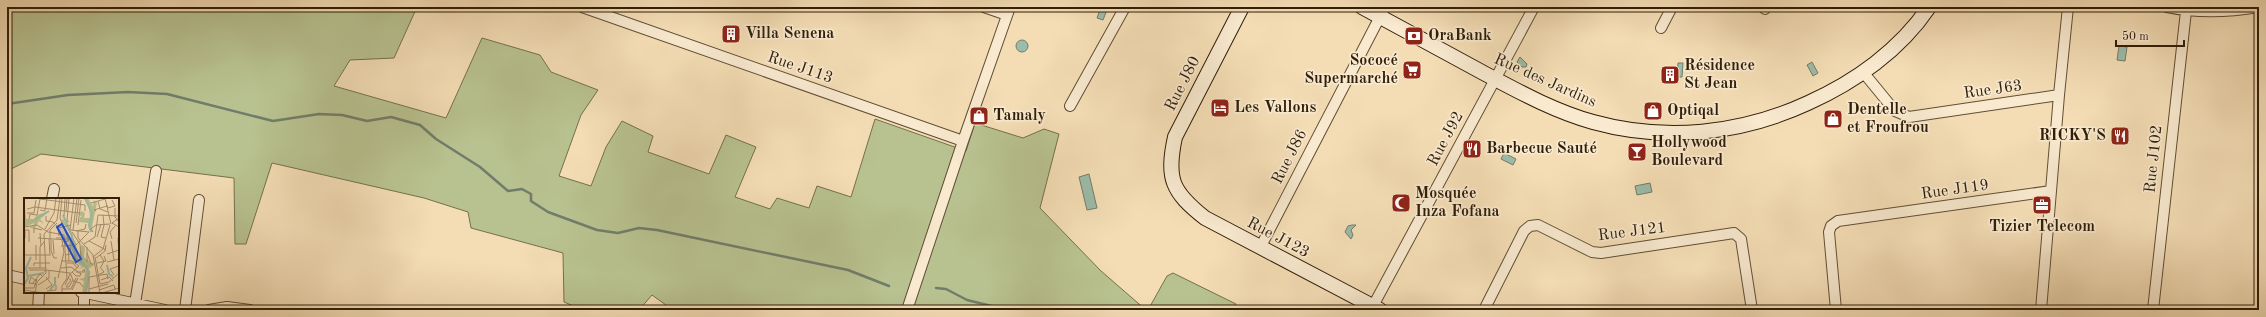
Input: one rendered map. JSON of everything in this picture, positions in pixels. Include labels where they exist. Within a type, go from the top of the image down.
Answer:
[{"type":"main road","name":"Rue J80","points":[[1173,181],[1170,160],[1175,137],[1242,7]]},
{"type":"main road","name":"Rue des Jardins","points":[[1362,7],[1383,12],[1495,79],[1564,112],[1593,122],[1650,133],[1682,133],[1746,125],[1774,117],[1820,98],[1864,72],[1909,31],[1929,7]]},
{"type":"main road","name":"Rue J123","points":[[1173,181],[1183,201],[1204,218],[1377,308]]},
{"type":"street","name":"Rue J113","points":[[582,7],[962,141]]},
{"type":"street","points":[[907,310],[962,141],[1008,11],[984,7]]},
{"type":"street","points":[[1070,106],[1125,7]]},
{"type":"street","name":"Rue J92","points":[[1377,308],[1495,79],[1534,7]]},
{"type":"street","points":[[1660,28],[1672,7]]},
{"type":"street","points":[[2041,310],[2068,7]]},
{"type":"street","points":[[2167,7],[2186,10],[2238,10],[2259,7]]},
{"type":"street","name":"Rue J102","points":[[2152,310],[2186,10]]},
{"type":"street","name":"Rue J86","points":[[1260,248],[1383,12]]},
{"type":"street","name":"Rue J63","points":[[1864,72],[1895,111],[1909,118],[2060,95]]},
{"type":"street","points":[[134,307],[156,172]]},
{"type":"street","name":"Rue J119","points":[[1836,310],[1829,232],[1831,226],[1838,222],[2051,192]]},
{"type":"street","points":[[185,310],[199,200]]},
{"type":"street","name":"Rue J121","points":[[1484,310],[1524,231],[1530,226],[1538,225],[1592,252],[1601,253],[1734,233],[1741,239],[1752,310]]},
{"type":"street","points":[[7,275],[24,279]]},
{"type":"street","points":[[38,310],[39,293]]},
{"type":"street","points":[[83,293],[84,310]]},
{"type":"street","points":[[86,293],[134,307],[165,310]]},
{"type":"street","points":[[209,310],[227,307],[250,310]]},
{"type":"green space","points":[[7,7],[182,7],[191,10],[196,7],[322,7],[328,9],[329,7],[417,7],[394,58],[350,60],[334,86],[446,118],[482,38],[540,55],[551,72],[598,90],[581,115],[559,176],[591,186],[606,147],[622,121],[653,136],[648,152],[709,174],[726,135],[756,147],[735,197],[770,209],[777,198],[809,208],[817,186],[851,197],[875,119],[966,151],[975,123],[1023,138],[1044,129],[1059,134],[1040,208],[1101,271],[1146,310],[673,310],[652,295],[639,310],[583,310],[564,302],[563,253],[471,228],[468,212],[424,198],[272,163],[246,244],[235,244],[234,178],[41,154],[7,171]]},
{"type":"green space","points":[[1173,273],[1236,304],[1233,310],[1148,310],[1167,276]]},
{"type":"shaded area","points":[[1101,7],[1108,7],[1103,20],[1097,18]]},
{"type":"shaded area","points":[[1020,40],[1024,40],[1028,46],[1024,52],[1020,52],[1016,48],[1016,44]]},
{"type":"shaded area","points":[[2119,46],[2127,47],[2125,61],[2117,60]]},
{"type":"shaded area","points":[[1520,57],[1527,64],[1526,67],[1522,67],[1517,62]]},
{"type":"shaded area","points":[[1812,62],[1818,73],[1813,76],[1807,65]]},
{"type":"shaded area","points":[[1678,63],[1683,63],[1682,77],[1677,77]]},
{"type":"shaded area","points":[[1504,153],[1516,159],[1513,165],[1501,159]]},
{"type":"shaded area","points":[[1089,174],[1097,208],[1087,210],[1079,177]]},
{"type":"shaded area","points":[[1650,183],[1652,192],[1637,195],[1635,186]]},
{"type":"shaded area","points":[[1356,225],[1351,230],[1353,235],[1351,239],[1345,232],[1348,226]]},
{"type":"waterway","points":[[7,104],[68,95],[128,92],[167,94],[273,121],[319,114],[342,115],[367,121],[391,117],[420,125],[436,139],[480,167],[508,191],[522,189],[531,194],[531,201],[548,212],[597,230],[618,233],[639,228],[657,230],[848,270],[889,286]]},
{"type":"waterway","points":[[936,288],[946,289],[967,300],[1008,310]]},
{"type":"place","name":"Villa Senena","points":[[731,34]]},
{"type":"place","name":"OraBank","points":[[1414,36]]},
{"type":"place","name":"Sococé Supermarché","points":[[1412,70]]},
{"type":"place","name":"Résidence St Jean","points":[[1670,75]]},
{"type":"place","name":"Les Vallons","points":[[1220,108]]},
{"type":"place","name":"Optiqal","points":[[1653,111]]},
{"type":"place","name":"Tamaly","points":[[979,116]]},
{"type":"place","name":"Dentelle et Froufrou","points":[[1833,119]]},
{"type":"place","name":"RICKY'S","points":[[2120,136]]},
{"type":"place","name":"Barbecue Sauté","points":[[1472,149]]},
{"type":"place","name":"Hollywood Boulevard","points":[[1637,152]]},
{"type":"place","name":"Mosquée Inza Fofana","points":[[1401,203]]},
{"type":"place","name":"Tizier Telecom","points":[[2042,205]]}]
